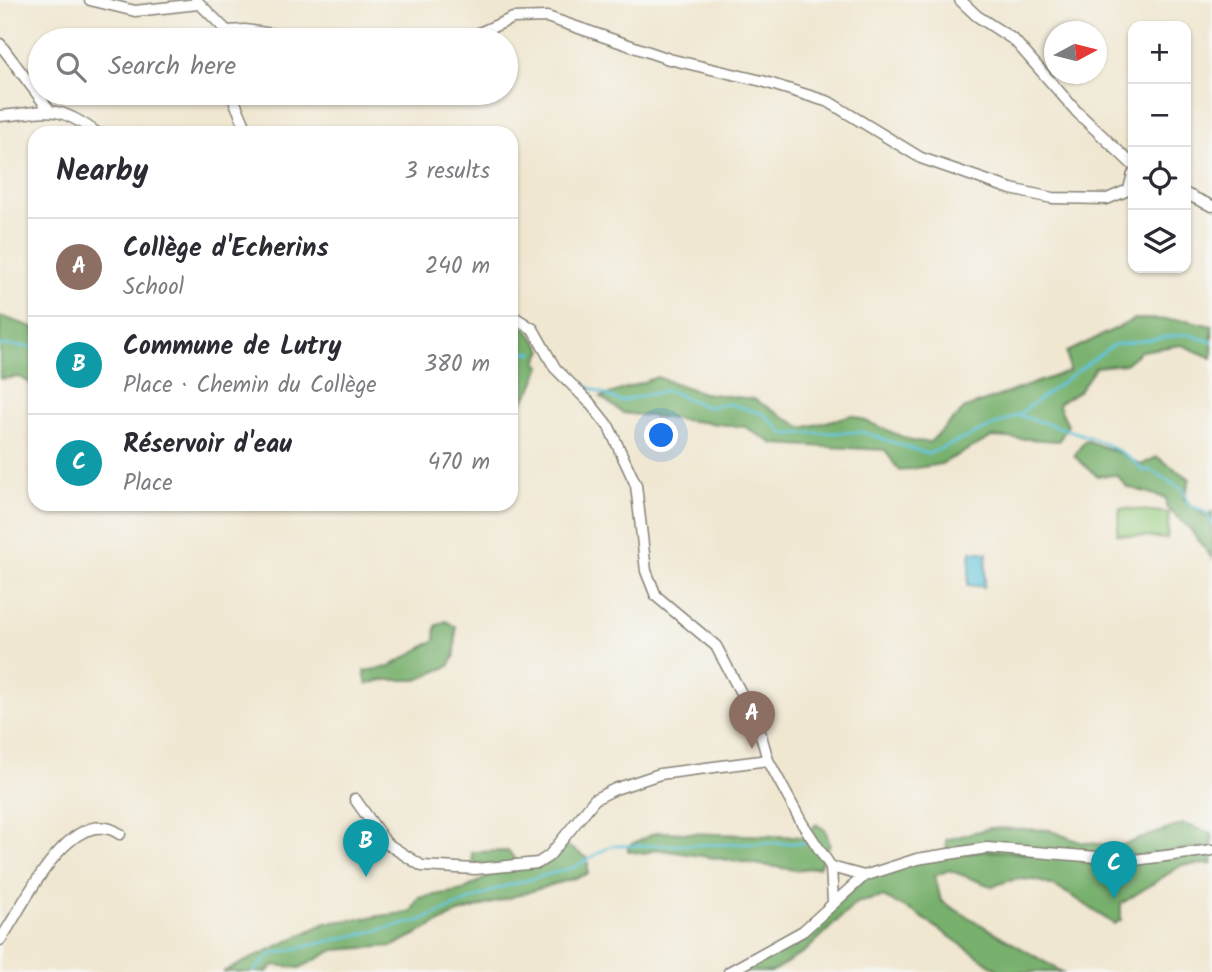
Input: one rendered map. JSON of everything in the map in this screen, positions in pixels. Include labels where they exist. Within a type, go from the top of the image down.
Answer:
[{"type":"street","points":[[90,0],[135,11],[197,2],[219,28]]},
{"type":"street","points":[[960,0],[978,16],[1014,40],[1077,111],[1128,160]]},
{"type":"street","points":[[490,28],[513,18],[547,17],[669,59],[829,102],[921,158],[1011,189],[1052,198],[1107,200],[1128,190]]},
{"type":"street","points":[[0,44],[28,82]]},
{"type":"street","points":[[46,105],[50,111]]},
{"type":"street","points":[[236,105],[245,126]]},
{"type":"street","points":[[0,116],[50,111],[72,114],[88,126]]},
{"type":"street","points":[[1191,196],[1212,206]]},
{"type":"street","points":[[518,319],[533,330],[555,368],[589,402],[609,427],[636,485],[646,571],[656,596],[716,646],[758,725],[768,760],[802,823],[831,867],[833,902]]},
{"type":"street","points":[[355,799],[386,843],[422,866],[475,869],[513,866],[538,863],[549,856],[595,799],[615,789],[660,774],[768,760]]},
{"type":"street","points":[[0,940],[48,863],[68,842],[83,829],[95,827],[109,827],[120,834]]},
{"type":"street","points":[[730,972],[803,931],[823,916],[833,902],[864,876],[917,859],[987,848],[1134,860],[1212,850]]},
{"type":"street","points":[[831,867],[864,876]]},
{"type":"green space","points":[[0,316],[28,326],[28,382],[20,377],[0,379]]},
{"type":"green space","points":[[1135,319],[1187,320],[1212,326],[1212,358],[1182,345],[1141,351],[1125,364],[1096,367],[1079,391],[1058,404],[1068,425],[1059,441],[992,437],[941,464],[899,471],[885,450],[774,444],[745,427],[623,413],[601,397],[657,377],[703,393],[754,399],[803,428],[852,415],[912,441],[930,442],[965,408],[1069,371],[1067,352]]},
{"type":"green space","points":[[518,323],[527,329],[543,350],[537,362],[541,366],[531,390],[518,407]]},
{"type":"green space","points":[[1085,440],[1120,453],[1141,465],[1157,457],[1190,479],[1184,499],[1207,517],[1212,512],[1212,558],[1188,527],[1166,507],[1166,498],[1127,487],[1117,475],[1097,476],[1074,456]]},
{"type":"green space","points":[[1120,508],[1169,513],[1167,539],[1117,534]]},
{"type":"green space","points":[[446,621],[456,627],[455,655],[449,666],[417,680],[383,680],[367,684],[364,671],[389,667],[435,640],[436,626]]},
{"type":"green space","points":[[816,824],[825,830],[830,844],[819,867],[795,870],[655,849],[645,854],[628,851],[628,846],[657,832],[805,837]]},
{"type":"green space","points":[[1183,824],[1212,833],[1212,846],[1134,856],[947,850],[946,840],[990,828],[1049,830],[1080,842],[1119,846]]},
{"type":"green space","points":[[562,843],[588,858],[588,874],[456,914],[393,946],[334,950],[300,968],[274,965],[267,972],[223,972],[326,923],[411,912],[418,898],[463,890],[495,873],[473,863],[472,852],[508,851],[521,866],[543,864]]},
{"type":"green space","points":[[987,851],[1133,862],[1212,852],[1212,864],[1182,865],[1121,904],[1121,920],[1114,924],[1071,895],[1041,882],[1026,879],[993,887],[949,870],[935,876],[941,901],[1062,972],[1001,972],[914,912],[883,897],[856,903],[807,950],[772,972],[737,972],[806,932],[865,878],[916,861]]},
{"type":"water","points":[[971,551],[987,553],[984,587],[968,585]]},
{"type":"waterway","points":[[1019,414],[1113,345],[1187,334],[1212,342]]},
{"type":"waterway","points":[[0,345],[28,347]]},
{"type":"waterway","points":[[518,352],[534,353]]},
{"type":"waterway","points":[[553,355],[584,385],[620,401],[668,390],[706,407],[730,404],[764,414],[784,434],[862,432],[928,454],[1018,415],[1086,436],[1119,451],[1143,471],[1150,470],[1184,490],[1188,504],[1206,512],[1212,524]]},
{"type":"waterway","points":[[253,972],[272,954],[419,921],[499,888],[575,867],[611,846],[804,843]]},
{"type":"place","name":"Collège d'Echerins","points":[[752,749]]},
{"type":"place","name":"Commune de Lutry","points":[[366,877]]},
{"type":"place","name":"Réservoir d'eau","points":[[1114,899]]}]
